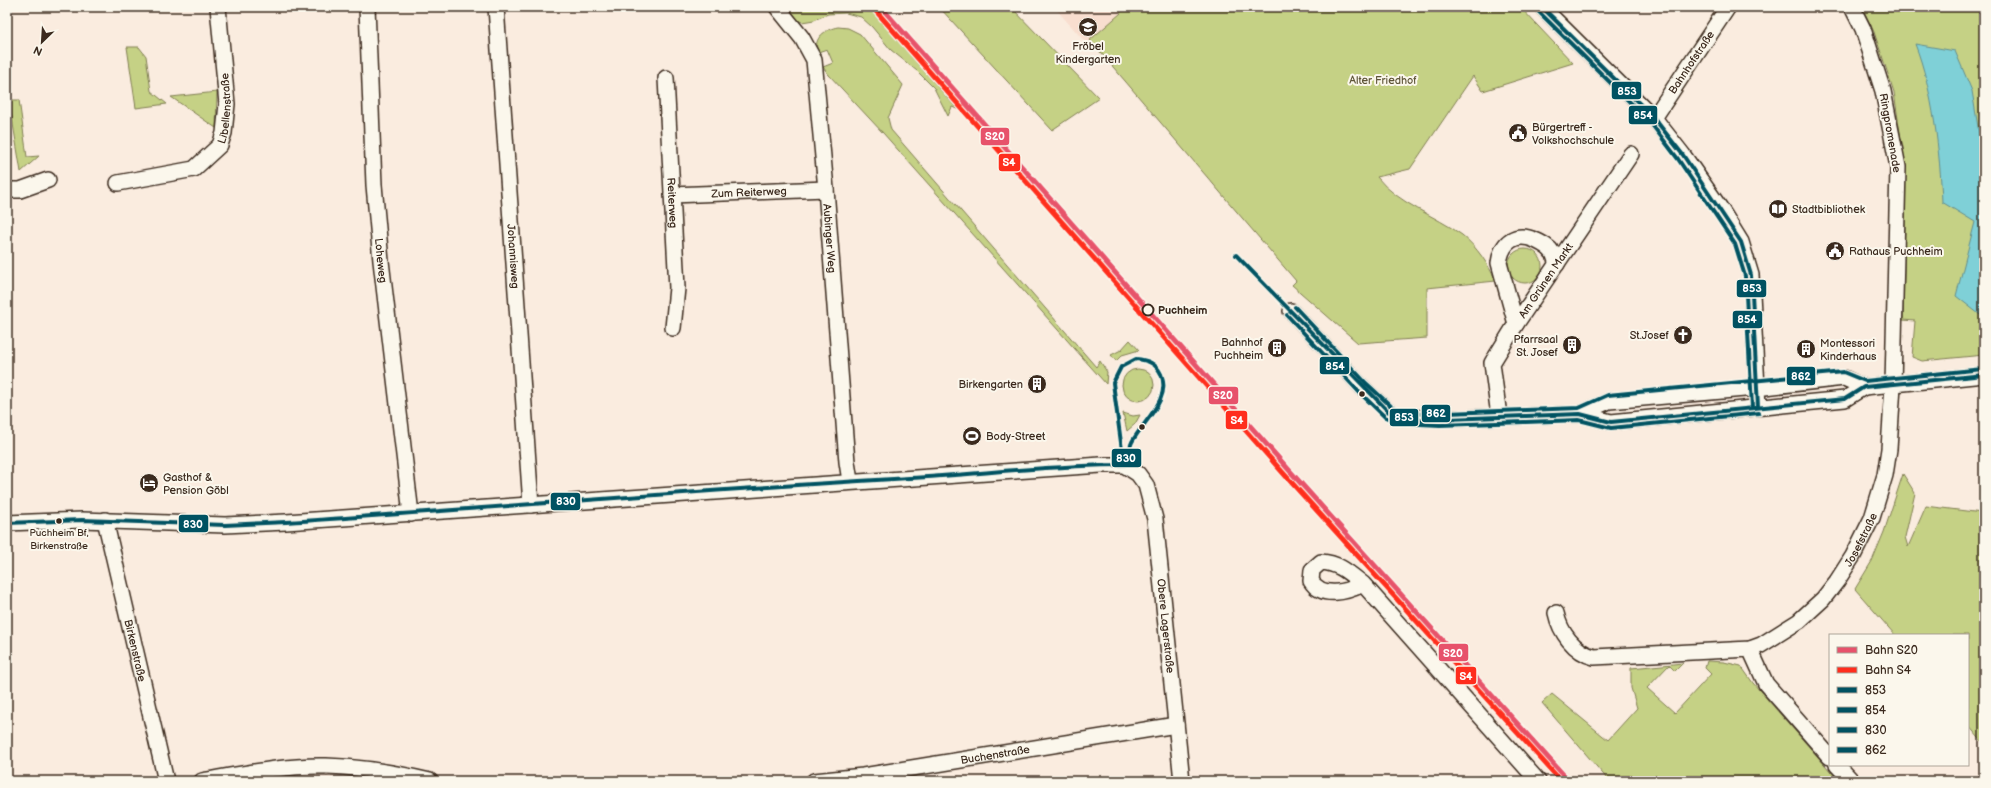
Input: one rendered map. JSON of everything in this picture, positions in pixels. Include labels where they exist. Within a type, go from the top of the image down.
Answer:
[{"type":"street","name":"Libellenstraße","points":[[118,183],[194,169],[220,145],[224,133],[227,104],[218,7]]},
{"type":"street","name":"Loheweg","points":[[367,7],[374,186],[381,261],[411,514]]},
{"type":"street","name":"Johannisweg","points":[[496,7],[531,505]]},
{"type":"street","name":"Aubinger Weg","points":[[777,7],[802,38],[814,60],[826,189],[847,462],[850,482]]},
{"type":"street","points":[[1542,7],[1654,118],[1683,155],[1720,208],[1741,242],[1751,275],[1758,407]]},
{"type":"street","name":"Bahnhofstraße","points":[[1654,118],[1728,7]]},
{"type":"street","name":"Ringpromenade","points":[[1852,7],[1863,29],[1883,91],[1898,167],[1893,385]]},
{"type":"street","name":"Reiterweg","points":[[666,78],[677,288],[673,328]]},
{"type":"street","name":"Am Grünen Markt","points":[[1499,416],[1492,363],[1516,324],[1631,154]]},
{"type":"street","points":[[7,190],[20,190],[48,180]]},
{"type":"street","name":"Zum Reiterweg","points":[[672,195],[826,189]]},
{"type":"street","points":[[1516,324],[1499,263],[1500,253],[1506,243],[1518,237],[1531,238],[1553,253],[1556,264]]},
{"type":"street","points":[[1291,311],[1362,387],[1389,412],[1401,417],[1422,420],[1580,414],[1611,422],[1845,398],[1864,386]]},
{"type":"street","points":[[1580,414],[1610,401],[1756,388],[1844,378],[1864,386],[1893,385],[1984,375]]},
{"type":"street","name":"Josefstraße","points":[[1556,613],[1559,626],[1575,647],[1584,655],[1594,657],[1750,649],[1761,646],[1799,621],[1823,599],[1853,556],[1872,518],[1885,475],[1892,424],[1893,385]]},
{"type":"street","name":"Obere Lagerstraße","points":[[850,482],[946,477],[1001,471],[1101,465],[1124,465],[1138,474],[1146,485],[1155,519],[1182,781]]},
{"type":"street","points":[[7,523],[105,520],[225,525],[411,514],[850,482]]},
{"type":"street","name":"Birkenstraße","points":[[105,520],[166,781]]},
{"type":"street","points":[[1363,584],[1538,781]]},
{"type":"street","points":[[1750,649],[1766,684],[1829,756]]},
{"type":"street","name":"Buchenstraße","points":[[814,781],[871,775],[1176,724]]},
{"type":"street","points":[[202,781],[260,772],[326,766],[388,771],[430,781]]},
{"type":"street","points":[[1838,766],[1852,781]]},
{"type":"shaded area","name":"Fröbel Kindergarten","points":[[1054,7],[1119,7],[1121,13],[1087,44]]},
{"type":"green space","points":[[784,7],[868,7],[957,109],[952,107],[948,116],[934,88],[917,71],[891,50],[872,27],[861,17],[846,13],[828,14],[814,20],[802,22],[791,18]]},
{"type":"green space","points":[[939,7],[1011,7],[1099,98],[1052,130]]},
{"type":"green space","name":"Alter Friedhof","points":[[1119,7],[1520,7],[1573,63],[1483,91],[1473,76],[1410,169],[1377,177],[1395,195],[1462,235],[1482,256],[1496,281],[1427,288],[1427,338],[1358,343],[1292,285],[1296,281],[1090,40],[1121,13]]},
{"type":"green space","points":[[1862,7],[1984,7],[1984,355],[1922,361],[1912,357],[1915,321],[1903,320],[1905,215],[1903,153],[1894,92],[1874,32]]},
{"type":"green space","points":[[838,27],[848,28],[860,34],[903,85],[888,118],[891,130],[1096,367],[1100,361],[1107,372],[1106,384],[883,133],[829,75],[823,67],[833,63],[827,49],[818,52],[817,42],[821,35],[825,32]]},
{"type":"green space","points":[[127,47],[139,47],[146,56],[151,91],[167,104],[136,108]]},
{"type":"green space","points":[[217,92],[216,128],[171,97]]},
{"type":"green space","points":[[9,100],[19,100],[27,157],[39,156],[21,172]]},
{"type":"green space","points":[[1522,249],[1528,249],[1532,250],[1539,256],[1542,266],[1541,273],[1535,280],[1528,283],[1522,283],[1518,282],[1511,276],[1508,269],[1508,263],[1509,259],[1515,252]]},
{"type":"green space","points":[[1130,340],[1139,350],[1122,355],[1116,361],[1111,355],[1121,350]]},
{"type":"green space","points":[[1135,369],[1141,369],[1150,373],[1154,385],[1150,397],[1141,401],[1135,401],[1126,397],[1122,388],[1122,382],[1126,373]]},
{"type":"green space","points":[[1123,413],[1133,416],[1140,415],[1135,424],[1127,431]]},
{"type":"green space","points":[[1903,474],[1915,493],[1905,537],[1908,547],[1926,506],[1982,513],[1984,525],[1984,744],[1969,726],[1969,634],[1894,634],[1855,589],[1872,561],[1884,532]]},
{"type":"green space","points":[[1707,661],[1724,662],[1741,666],[1753,683],[1839,781],[1609,781],[1542,703],[1552,694],[1608,740],[1637,708],[1631,688],[1631,668],[1683,663],[1675,671],[1669,665],[1647,688],[1675,713],[1711,674],[1705,668]]},
{"type":"water","points":[[1915,44],[1955,51],[1972,91],[1981,145],[1984,151],[1984,318],[1956,296],[1975,222],[1942,202],[1937,143],[1931,101],[1927,81]]},
{"type":"rail line","name":"S20","points":[[881,7],[1297,479],[1569,781]]},
{"type":"rail line","name":"S4","points":[[876,11],[1292,483],[1561,781]]},
{"type":"transit line","name":"853","points":[[1542,7],[1654,118],[1683,155],[1741,242],[1751,275],[1758,407]]},
{"type":"transit line","name":"854","points":[[1538,11],[1650,122],[1678,159],[1735,244],[1745,276],[1752,407]]},
{"type":"transit line","name":"853","points":[[1236,255],[1389,412],[1401,417],[1422,420],[1580,414],[1611,422],[1845,399],[1864,387],[1984,375]]},
{"type":"transit line","name":"862","points":[[1295,307],[1366,383],[1392,407],[1403,411],[1422,414],[1579,408],[1608,395],[1843,372],[1865,381],[1983,369]]},
{"type":"transit line","name":"854","points":[[1287,315],[1358,391],[1385,417],[1400,423],[1440,425],[1579,420],[1611,428],[1759,413]]},
{"type":"transit line","name":"830","points":[[1136,359],[1147,361],[1157,367],[1161,374],[1163,392],[1155,410],[1132,442],[1124,465],[1113,383],[1121,367],[1136,359]]},
{"type":"transit line","name":"830","points":[[7,523],[82,520],[225,525],[286,522],[1043,468],[1124,465]]},
{"type":"place","name":"Fröbel Kindergarten","points":[[1088,27]]},
{"type":"place","name":"Bürgertreff - Volkshochschule","points":[[1518,133]]},
{"type":"place","name":"Stadtbibliothek","points":[[1778,209]]},
{"type":"place","name":"Rathaus Puchheim","points":[[1835,251]]},
{"type":"place","name":"Puchheim","points":[[1148,310]]},
{"type":"place","name":"St.Josef","points":[[1683,335]]},
{"type":"place","name":"Pfarrsaal St. Josef","points":[[1572,345]]},
{"type":"place","name":"Bahnhof Puchheim","points":[[1277,348]]},
{"type":"place","name":"Montessori Kinderhaus","points":[[1806,349]]},
{"type":"place","name":"Birkengarten","points":[[1037,384]]},
{"type":"place","name":"Body-Street","points":[[972,436]]},
{"type":"place","name":"Gasthof & Pension Göbl","points":[[149,483]]},
{"type":"place","name":"Puchheim Bf, Birkenstraße","points":[[59,521]]}]
